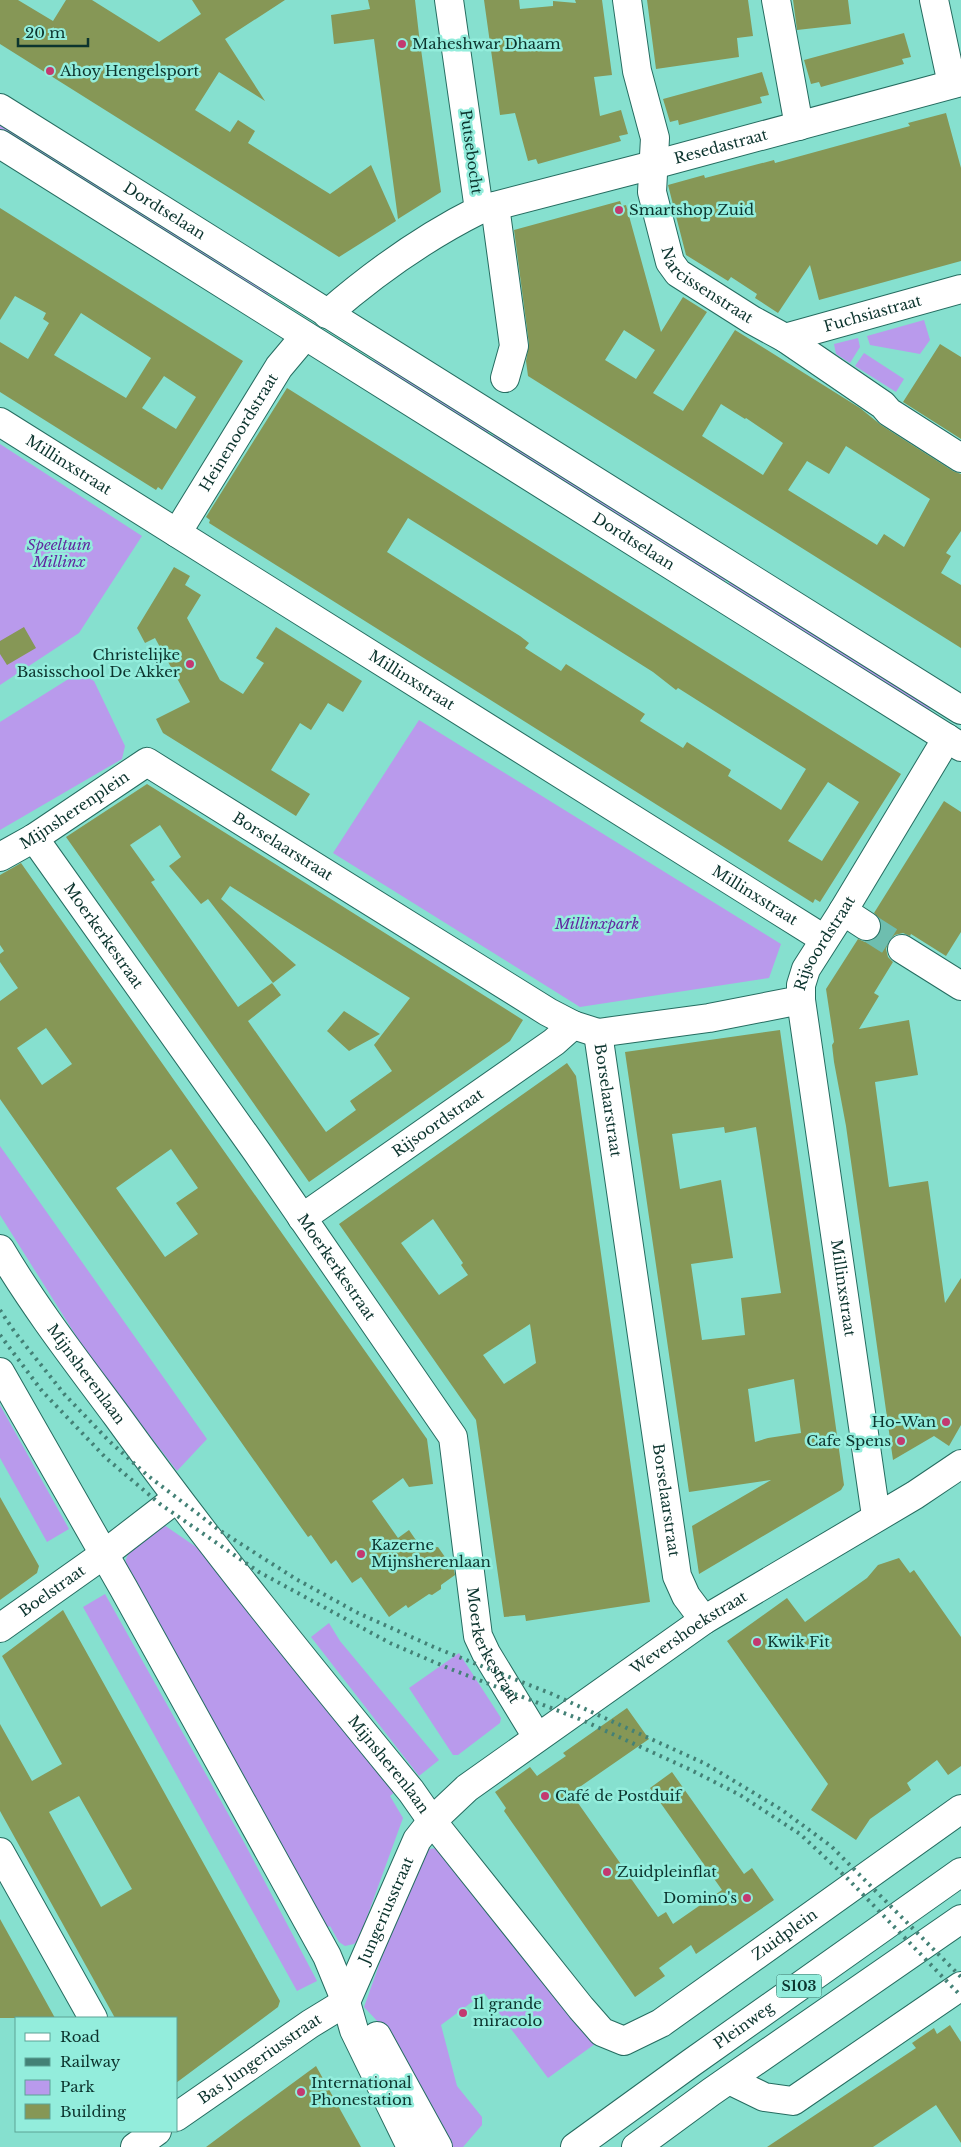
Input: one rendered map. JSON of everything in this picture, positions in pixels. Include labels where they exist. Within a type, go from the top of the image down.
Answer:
[{"type":"street","name":"Putsebocht","points":[[449,0],[514,346],[505,378]]},
{"type":"street","name":"Narcissenstraat","points":[[627,0],[638,71],[656,138],[652,192],[670,262],[678,273],[752,320],[785,338],[882,405],[889,412],[961,458]]},
{"type":"street","points":[[776,0],[799,126]]},
{"type":"street","points":[[934,0],[957,83]]},
{"type":"street","name":"Resedastraat","points":[[487,208],[957,83]]},
{"type":"street","name":"Dordtselaan","points":[[0,108],[961,710]]},
{"type":"street","name":"Dordtselaan","points":[[0,144],[954,743]]},
{"type":"street","name":"Putsebocht","points":[[327,314],[360,286],[452,224],[487,208]]},
{"type":"street","name":"Fuchsiastraat","points":[[785,338],[961,289]]},
{"type":"street","points":[[305,336],[327,314]]},
{"type":"street","name":"Heinenoordstraat","points":[[177,533],[279,367],[305,336]]},
{"type":"street","name":"Millinxstraat","points":[[0,422],[824,939]]},
{"type":"street","name":"Rijsoordstraat","points":[[302,1218],[554,1042],[585,1029],[709,1018],[801,1000],[806,969],[954,743]]},
{"type":"street","name":"Mijnsherenplein","points":[[0,857],[34,838],[148,762]]},
{"type":"street","name":"Borselaarstraat","points":[[148,762],[548,1012],[585,1029],[677,1576],[686,1596],[704,1620]]},
{"type":"street","name":"Moerkerkestraat","points":[[34,838],[454,1437],[478,1636],[486,1653],[537,1737]]},
{"type":"street","points":[[843,911],[866,926]]},
{"type":"street","points":[[902,949],[961,986]]},
{"type":"street","name":"Millinxstraat","points":[[801,1000],[876,1516]]},
{"type":"street","name":"Mijnsherenlaan","points":[[0,1249],[23,1288],[177,1498],[272,1621],[411,1791],[432,1821],[602,2032]]},
{"type":"street","points":[[0,1372],[124,1589],[327,1956],[346,2002],[354,2030],[411,2147]]},
{"type":"street","name":"Wevershoekstraat","points":[[432,1821],[467,1788],[704,1620],[876,1516],[915,1495],[961,1464]]},
{"type":"street","points":[[103,1555],[177,1498]]},
{"type":"street","name":"Boelstraat","points":[[0,1628],[103,1555]]},
{"type":"street","name":"Zuidplein","points":[[602,2032],[624,2041],[661,2023],[961,1809]]},
{"type":"street","name":"Jungeriusstraat","points":[[346,2002],[417,1840],[432,1821]]},
{"type":"street","points":[[0,1852],[92,2017]]},
{"type":"street","name":"Pleinweg","points":[[576,2147],[691,2062],[961,1872]]},
{"type":"street","name":"S103","points":[[636,2147],[961,1919]]},
{"type":"street","points":[[730,2080],[764,2096],[793,2100],[961,1986]]},
{"type":"street","points":[[346,2002],[368,2020],[438,2147]]},
{"type":"street","name":"Bas Jungeriusstraat","points":[[178,2116],[310,2024],[346,2002]]},
{"type":"street","points":[[135,2147],[155,2132]]},
{"type":"green space","points":[[0,116],[272,287],[265,299],[0,134]]},
{"type":"green space","points":[[924,320],[930,340],[920,354],[870,345],[867,336]]},
{"type":"green space","points":[[858,338],[860,347],[850,363],[836,354],[834,344]]},
{"type":"green space","points":[[864,353],[904,379],[896,392],[855,366]]},
{"type":"green space","points":[[381,354],[493,425],[483,440],[368,367]]},
{"type":"green space","points":[[498,428],[730,573],[719,589],[488,444]]},
{"type":"green space","name":"Speeltuin Millinx","points":[[0,444],[142,536],[79,633],[0,685]]},
{"type":"green space","points":[[734,575],[934,702],[924,718],[723,592]]},
{"type":"green space","points":[[78,673],[94,681],[125,746],[122,759],[0,830],[0,722]]},
{"type":"green space","name":"Millinxpark","points":[[419,720],[781,944],[769,978],[580,1007],[333,853]]},
{"type":"green space","points":[[0,1146],[207,1439],[177,1471],[90,1358],[0,1215]]},
{"type":"green space","points":[[0,1405],[69,1529],[47,1542],[0,1458]]},
{"type":"green space","points":[[164,1525],[205,1553],[396,1791],[390,1796],[403,1818],[359,1939],[354,1944],[345,1946],[339,1942],[330,1926],[323,1930],[125,1564],[130,1551],[135,1546],[146,1536]]},
{"type":"green space","points":[[105,1594],[245,1844],[317,1981],[297,1991],[83,1607]]},
{"type":"green space","points":[[329,1623],[340,1641],[439,1760],[419,1776],[311,1637]]},
{"type":"green space","points":[[459,1653],[501,1718],[500,1723],[458,1755],[453,1755],[409,1688]]},
{"type":"green space","points":[[436,1848],[446,1851],[599,2041],[548,2078],[484,1993],[441,2025],[457,2086],[482,2117],[482,2125],[463,2147],[446,2147],[380,2024],[364,2007],[417,1859],[423,1850]]},
{"type":"building","points":[[0,0],[18,0],[53,21],[66,0],[92,0],[159,42],[201,14],[192,0],[285,0],[225,39],[265,101],[219,72],[195,110],[230,132],[238,120],[255,131],[248,143],[330,194],[371,165],[396,221],[339,257],[0,44]]},
{"type":"building","points":[[368,0],[415,0],[441,192],[398,219],[374,39],[334,44],[331,15],[370,9]]},
{"type":"building","points":[[484,0],[519,0],[520,9],[553,6],[553,1],[576,3],[575,0],[602,0],[612,75],[594,77],[600,116],[621,110],[628,134],[619,136],[621,141],[538,164],[536,159],[528,161],[515,113],[500,115]]},
{"type":"building","points":[[647,0],[748,0],[753,36],[737,38],[739,57],[656,69]]},
{"type":"building","points":[[793,0],[848,0],[851,24],[797,30]]},
{"type":"building","points":[[904,33],[911,57],[902,59],[904,64],[821,87],[819,82],[811,84],[804,60]]},
{"type":"building","points":[[762,72],[769,95],[760,97],[762,103],[679,125],[678,120],[670,122],[663,99]]},
{"type":"building","points":[[946,113],[961,168],[961,261],[819,300],[810,265],[778,313],[755,298],[757,294],[731,277],[728,281],[686,255],[668,185],[704,175],[705,178],[774,160],[775,163],[910,126],[908,123]]},
{"type":"building","points":[[620,201],[622,206],[626,205],[661,332],[683,297],[707,312],[653,393],[683,411],[735,330],[860,408],[881,425],[953,471],[961,474],[961,531],[946,553],[951,556],[941,573],[961,585],[961,648],[528,376],[526,361],[529,344],[514,230]],"holes":[[[624,330],[655,350],[636,379],[605,360]],[[721,404],[783,443],[763,475],[702,436]],[[846,446],[930,499],[904,547],[884,534],[877,545],[788,490],[807,461],[829,474]]]},
{"type":"building","points":[[0,208],[243,361],[162,490],[158,487],[156,490],[0,392],[0,342],[28,359],[49,323],[43,319],[46,313],[15,296],[0,320]],"holes":[[[81,313],[151,358],[126,398],[54,355]],[[164,376],[196,397],[176,429],[142,408]]]},
{"type":"building","points":[[940,344],[961,357],[961,439],[903,402]]},
{"type":"building","points":[[287,388],[901,774],[820,902],[815,899],[813,903],[209,523],[210,520],[206,517]],"holes":[[[408,518],[653,672],[676,690],[678,688],[806,769],[781,810],[728,776],[731,770],[687,742],[683,748],[640,721],[645,714],[566,664],[561,671],[525,648],[529,643],[520,636],[387,552]],[[828,782],[859,802],[822,861],[788,841]]]},
{"type":"building","points":[[174,567],[190,576],[185,585],[201,595],[187,618],[220,680],[243,694],[264,663],[256,658],[276,627],[362,681],[343,712],[328,703],[311,730],[300,723],[271,770],[310,794],[296,816],[163,733],[156,719],[190,702],[155,638],[145,643],[137,628]]},
{"type":"building","points":[[24,627],[36,648],[7,665],[0,654],[0,641]]},
{"type":"building","points":[[147,784],[523,1020],[510,1041],[309,1182],[66,837]],"holes":[[[160,825],[181,857],[169,866],[201,904],[208,899],[273,983],[296,965],[221,899],[230,886],[410,998],[374,1045],[392,1071],[350,1101],[356,1110],[326,1132],[248,1021],[281,995],[272,983],[238,1007],[151,882],[155,880],[130,845]]]},
{"type":"building","points":[[944,801],[961,812],[961,932],[946,956],[911,934],[910,936],[903,933],[895,935],[889,940],[886,949],[888,957],[893,962],[874,993],[879,996],[859,1029],[909,1020],[918,1075],[875,1082],[889,1187],[928,1181],[945,1303],[961,1278],[961,1425],[949,1446],[934,1436],[893,1460],[846,1126],[834,1062],[832,1045],[834,1042],[826,989],[858,939],[865,942],[873,940],[879,934],[882,927],[880,919],[874,913]]},
{"type":"building","points":[[21,863],[427,1439],[433,1484],[409,1487],[403,1478],[372,1501],[398,1538],[409,1530],[422,1549],[438,1547],[454,1570],[455,1575],[441,1585],[441,1589],[432,1595],[429,1594],[408,1608],[406,1605],[389,1617],[361,1577],[352,1583],[336,1560],[331,1564],[311,1535],[308,1537],[0,1099],[0,1001],[18,988],[0,962],[0,954],[4,951],[0,945],[0,875]],"holes":[[[46,1028],[72,1064],[42,1085],[17,1048]],[[171,1149],[198,1188],[176,1203],[198,1234],[165,1257],[116,1188]]]},
{"type":"building","points":[[344,1011],[380,1034],[349,1051],[327,1031]]},
{"type":"building","points":[[780,1030],[844,1485],[841,1490],[699,1574],[692,1526],[771,1480],[689,1492],[625,1052]],"holes":[[[724,1127],[725,1133],[756,1127],[781,1293],[741,1298],[745,1335],[702,1340],[691,1264],[733,1258],[721,1180],[680,1189],[672,1134]],[[794,1379],[801,1433],[755,1442],[748,1389]]]},
{"type":"building","points":[[567,1063],[576,1076],[650,1602],[526,1621],[525,1615],[504,1617],[476,1420],[339,1224]],"holes":[[[433,1219],[463,1263],[461,1265],[468,1275],[439,1295],[401,1243]],[[530,1324],[536,1363],[504,1384],[483,1355]]]},
{"type":"building","points":[[0,1497],[39,1566],[37,1573],[0,1600]]},
{"type":"building","points":[[899,1558],[910,1573],[914,1570],[961,1637],[961,1766],[948,1775],[937,1760],[907,1783],[911,1790],[870,1819],[856,1840],[811,1810],[828,1784],[727,1641],[787,1598],[805,1622],[867,1578],[878,1565]]},
{"type":"building","points":[[63,1610],[280,2001],[278,2007],[178,2082],[178,2017],[114,2017],[0,1811],[0,1724],[32,1781],[62,1764],[2,1656]],"holes":[[[79,1796],[132,1889],[101,1907],[49,1812]]]},
{"type":"building","points":[[627,1708],[649,1739],[571,1793],[658,1917],[666,1912],[673,1924],[722,1890],[650,1788],[672,1772],[744,1874],[752,1868],[774,1900],[696,1954],[691,1945],[659,1968],[665,1976],[635,1997],[504,1811],[506,1808],[495,1792],[530,1767],[537,1776],[566,1756],[563,1753]]},
{"type":"building","points":[[0,1919],[54,2017],[0,2018]]},
{"type":"building","points":[[950,2025],[961,2042],[961,2143],[936,2105],[873,2147],[767,2147],[916,2048],[912,2043],[934,2028],[937,2034]]},
{"type":"building","points":[[316,2066],[361,2147],[206,2147],[245,2118]]},
{"type":"tunnel","points":[[866,926],[902,949]]},
{"type":"railway","points":[[0,1310],[14,1331],[65,1395],[109,1441],[147,1475],[219,1530],[296,1579],[358,1613],[436,1648],[552,1694],[706,1764],[782,1810],[831,1846],[961,1977]]},
{"type":"railway","points":[[0,1335],[42,1391],[106,1458],[160,1504],[259,1572],[390,1643],[448,1668],[582,1720],[691,1770],[740,1795],[800,1834],[848,1879],[961,1996]]},
{"type":"place","name":"Maheshwar Dhaam","points":[[402,44]]},
{"type":"place","name":"Ahoy Hengelsport","points":[[50,71]]},
{"type":"place","name":"Smartshop Zuid","points":[[619,210]]},
{"type":"place","name":"Christelijke Basisschool De Akker","points":[[190,664]]},
{"type":"place","name":"Ho-Wan","points":[[946,1422]]},
{"type":"place","name":"Cafe Spens","points":[[901,1441]]},
{"type":"place","name":"Kazerne Mijnsherenlaan","points":[[361,1554]]},
{"type":"place","name":"Kwik Fit","points":[[757,1642]]},
{"type":"place","name":"Café de Postduif","points":[[545,1796]]},
{"type":"place","name":"Zuidpleinflat","points":[[607,1872]]},
{"type":"place","name":"Domino's","points":[[747,1898]]},
{"type":"place","name":"Il grande miracolo","points":[[463,2013]]},
{"type":"place","name":"International Phonestation","points":[[301,2092]]}]
